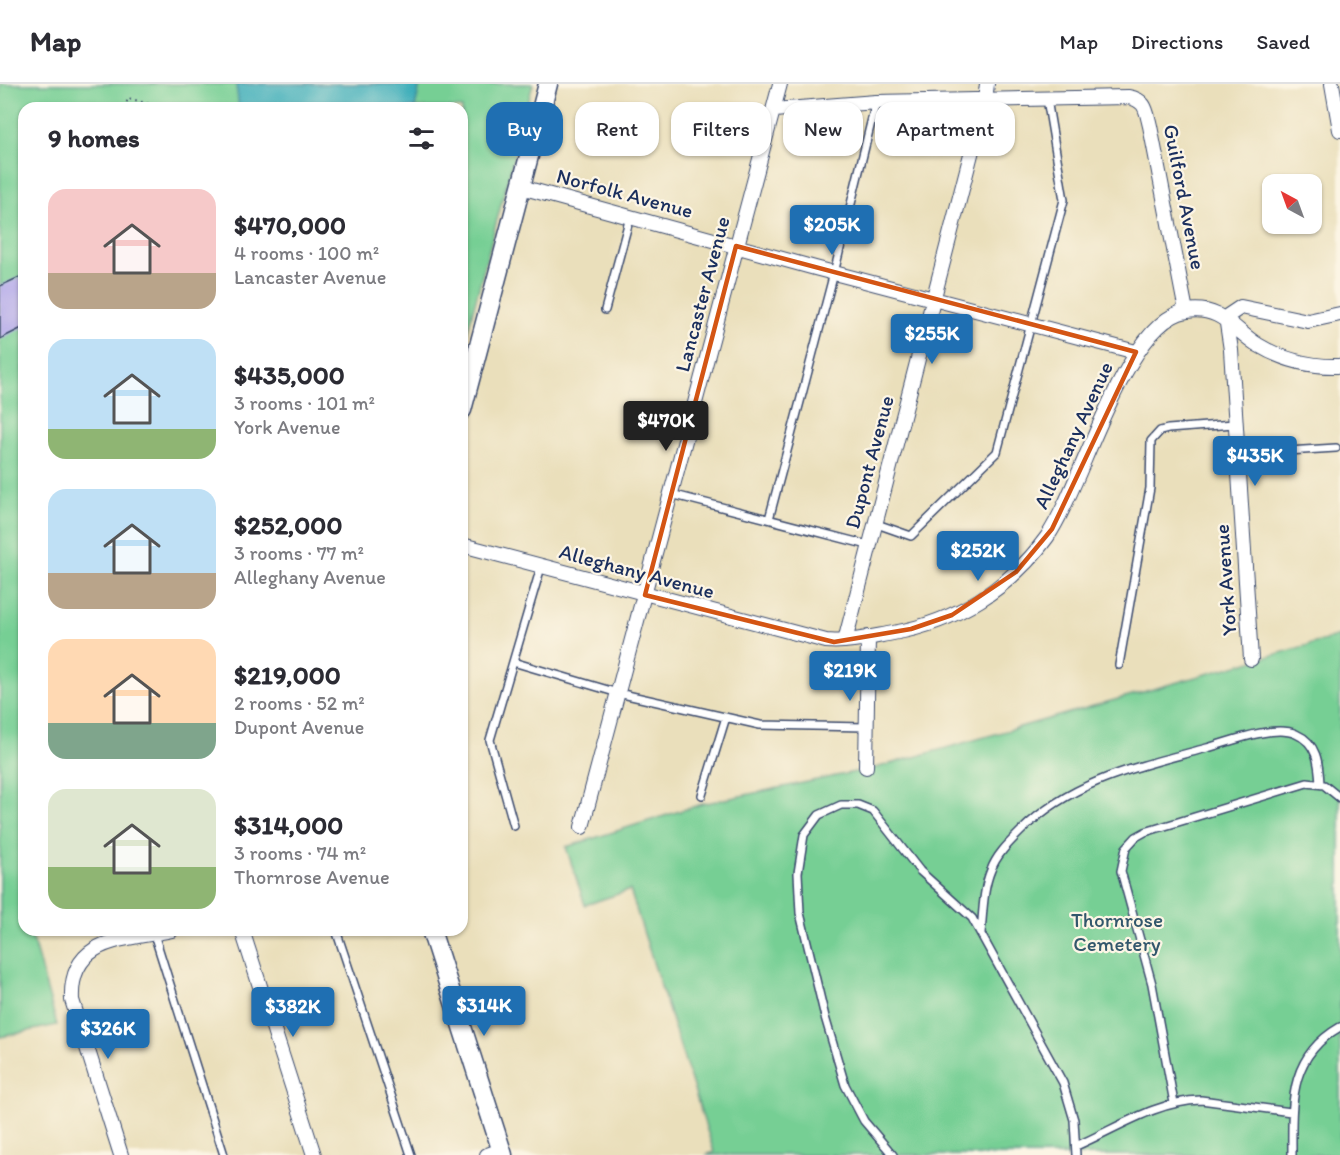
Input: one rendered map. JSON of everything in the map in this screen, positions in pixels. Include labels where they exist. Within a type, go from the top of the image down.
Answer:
[{"type":"street","points":[[468,387],[548,84]]},
{"type":"street","name":"Lancaster Avenue","points":[[582,827],[780,84]]},
{"type":"street","name":"Dupont Avenue","points":[[846,641],[868,545],[985,100],[987,84]]},
{"type":"street","points":[[1332,84],[1340,130]]},
{"type":"street","name":"Guilford Avenue","points":[[876,102],[1128,97],[1144,104],[1186,311]]},
{"type":"street","name":"Guilford Avenue","points":[[774,110],[875,102]]},
{"type":"street","name":"Norfolk Avenue","points":[[521,187],[834,273],[1136,351]]},
{"type":"street","points":[[1226,317],[1241,307],[1308,321],[1340,314]]},
{"type":"street","points":[[1186,311],[1206,312],[1226,317],[1258,345],[1279,355],[1308,364],[1340,366]]},
{"type":"street","name":"Alleghany Avenue","points":[[468,547],[791,634],[826,641],[846,641],[911,630],[952,615],[986,596],[1024,564],[1052,529],[1136,351],[1160,325],[1186,311]]},
{"type":"street","name":"York Avenue","points":[[1226,317],[1231,350],[1251,660]]},
{"type":"street","points":[[866,767],[868,637]]},
{"type":"street","points":[[121,1155],[72,1000],[74,979],[83,960],[107,942],[142,936]]},
{"type":"street","points":[[244,936],[314,1155]]},
{"type":"street","points":[[433,936],[497,1153]]},
{"type":"lane","points":[[874,523],[911,536],[997,452],[1064,200],[1047,99]]},
{"type":"lane","points":[[769,519],[875,106]]},
{"type":"lane","points":[[605,310],[631,216]]},
{"type":"lane","points":[[1119,665],[1150,488],[1151,441],[1160,431],[1168,429],[1234,424]]},
{"type":"lane","points":[[1237,454],[1336,448]]},
{"type":"lane","points":[[672,494],[868,545]]},
{"type":"lane","points":[[514,826],[490,740],[541,567]]},
{"type":"lane","points":[[513,662],[618,693],[760,725],[866,727]]},
{"type":"lane","points":[[702,795],[726,717]]},
{"type":"lane","points":[[981,933],[987,881],[997,857],[1045,809],[1092,782],[1183,754],[1281,730],[1298,735],[1311,746],[1318,762],[1320,784]]},
{"type":"lane","points":[[1174,1103],[1152,984],[1121,871],[1124,852],[1131,842],[1145,832],[1305,783],[1320,784],[1340,798]]},
{"type":"lane","points":[[893,1155],[870,1130],[849,1095],[825,1017],[800,913],[800,850],[807,829],[819,815],[836,806],[858,805],[873,811],[920,871],[966,911],[981,933],[1063,1083],[1073,1113],[1076,1155]]},
{"type":"lane","points":[[155,936],[224,1155]]},
{"type":"lane","points":[[338,936],[411,1155]]},
{"type":"lane","points":[[1292,1155],[1291,1112],[1294,1086],[1303,1064],[1324,1039],[1340,1027]]},
{"type":"lane","points":[[1076,1146],[1174,1103],[1201,1100],[1291,1112]]},
{"type":"path","points":[[127,102],[128,98],[142,102]]},
{"type":"highlighted area","points":[[736,246],[1136,352],[1052,529],[1016,572],[952,615],[911,629],[834,642],[645,595]]},
{"type":"green space","points":[[0,84],[533,84],[528,102],[486,102],[486,156],[514,156],[468,329],[468,102],[18,102],[18,936],[32,936],[57,1025],[0,1037]]},
{"type":"green space","name":"Thornrose Cemetery","points":[[1340,636],[1340,1155],[706,1155],[714,1152],[630,890],[585,905],[566,847],[702,804],[879,767]]},
{"type":"water","points":[[236,84],[420,84],[416,102],[238,102]]},
{"type":"building","points":[[18,278],[18,330],[0,339],[0,286]]}]
